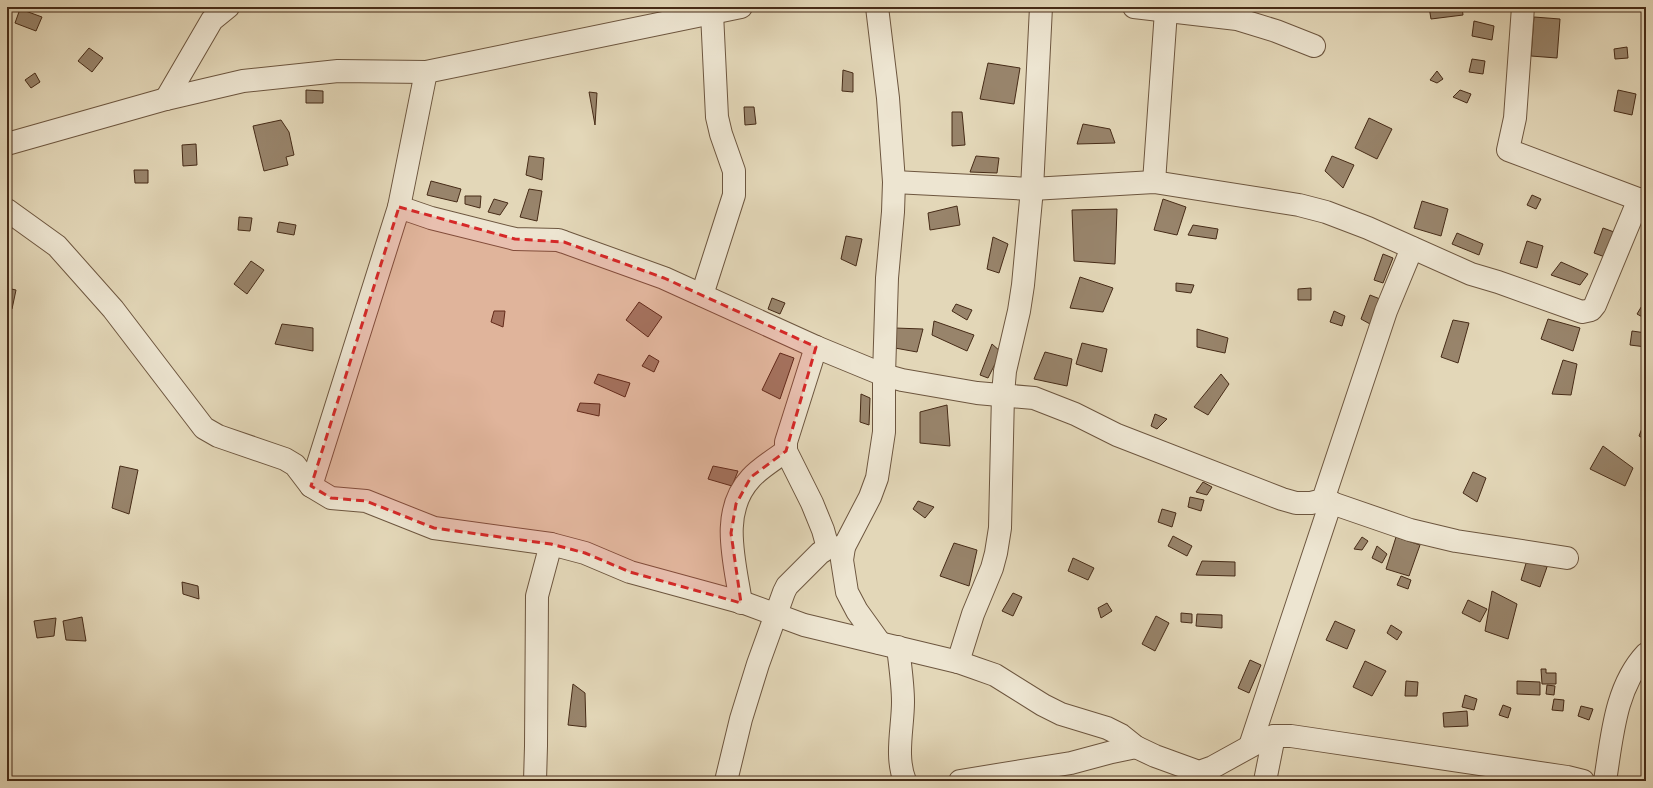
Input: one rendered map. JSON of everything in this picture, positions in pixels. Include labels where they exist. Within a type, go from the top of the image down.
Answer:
[{"type":"street","points":[[166,99],[212,20],[228,7]]},
{"type":"street","points":[[7,144],[166,99],[243,81],[338,71],[426,72],[741,7]]},
{"type":"street","points":[[726,781],[752,685],[775,614],[787,586],[820,553],[836,547],[870,497],[877,478],[884,432],[887,278],[894,182],[888,98],[877,7]]},
{"type":"street","points":[[958,662],[973,614],[996,553],[1000,528],[1003,394],[1005,371],[1019,311],[1023,285],[1032,189],[1041,7]]},
{"type":"street","points":[[1134,7],[1237,19],[1276,31],[1314,46]]},
{"type":"street","points":[[894,182],[1032,189],[1154,182],[1299,205],[1326,212],[1368,228],[1471,274],[1582,312],[1588,311],[1595,305],[1643,201],[1508,150],[1515,118],[1523,7]]},
{"type":"street","points":[[1154,182],[1166,11]]},
{"type":"street","points":[[702,295],[734,195],[735,183],[734,171],[721,134],[717,117],[712,13]]},
{"type":"street","points":[[311,486],[399,207],[426,72]]},
{"type":"street","points":[[399,207],[431,218],[515,239],[558,240],[664,278],[816,347],[884,375],[902,380],[977,393],[1003,394],[1034,398],[1060,408],[1117,435],[1282,499],[1296,503],[1327,501],[1410,530],[1456,541],[1567,558]]},
{"type":"street","points":[[7,210],[56,246],[113,309],[204,428],[218,436],[285,459],[295,466],[311,486],[331,498],[366,501],[434,528],[551,544],[585,553],[630,572],[741,603],[815,628],[958,662],[995,675],[1043,705],[1061,714],[1107,728],[1121,735],[1136,747],[1205,777],[1213,767],[1262,740],[1274,736],[1291,736],[1567,777],[1583,781]]},
{"type":"street","points":[[1250,746],[1386,311],[1412,248]]},
{"type":"street","points":[[816,347],[786,442],[786,451],[823,530],[836,547],[842,560],[847,592],[857,611],[889,645],[903,698],[900,758],[901,771],[905,781]]},
{"type":"street","points":[[741,603],[731,533],[732,520],[736,504],[751,477],[786,451]]},
{"type":"street","points":[[535,781],[537,596],[551,544]]},
{"type":"street","points":[[1605,781],[1617,709],[1636,665],[1646,654]]},
{"type":"street","points":[[1265,781],[1274,736]]},
{"type":"street","points":[[960,781],[1071,764],[1112,752],[1136,747]]},
{"type":"highlighted area","points":[[399,207],[515,239],[564,242],[664,278],[816,347],[786,451],[751,477],[736,504],[731,533],[741,603],[630,572],[585,553],[551,544],[434,528],[366,501],[331,498],[311,486]]},
{"type":"building","points":[[1429,7],[1462,7],[1463,15],[1431,19]]},
{"type":"building","points":[[20,9],[42,17],[36,31],[15,23]]},
{"type":"building","points":[[1534,17],[1560,19],[1557,58],[1531,56]]},
{"type":"building","points":[[1474,21],[1494,26],[1492,40],[1472,36]]},
{"type":"building","points":[[1627,47],[1628,58],[1615,59],[1614,49]]},
{"type":"building","points":[[89,48],[103,58],[92,72],[78,61]]},
{"type":"building","points":[[1472,59],[1485,61],[1483,74],[1469,72]]},
{"type":"building","points":[[988,63],[1020,68],[1014,104],[980,99]]},
{"type":"building","points":[[843,70],[853,73],[853,92],[842,91]]},
{"type":"building","points":[[1437,71],[1443,79],[1437,83],[1430,80]]},
{"type":"building","points":[[35,73],[40,82],[31,88],[25,80]]},
{"type":"building","points":[[306,90],[323,91],[323,103],[306,103]]},
{"type":"building","points":[[1460,90],[1471,94],[1467,103],[1453,97]]},
{"type":"building","points":[[1618,90],[1636,94],[1632,115],[1614,111]]},
{"type":"building","points":[[589,92],[597,93],[595,125]]},
{"type":"building","points":[[744,107],[754,107],[756,124],[745,125]]},
{"type":"building","points":[[952,112],[962,112],[965,145],[952,146]]},
{"type":"building","points":[[1369,118],[1392,129],[1377,159],[1355,148]]},
{"type":"building","points":[[281,120],[289,132],[294,155],[286,157],[288,165],[264,171],[253,126]]},
{"type":"building","points":[[1083,124],[1110,129],[1115,143],[1077,144]]},
{"type":"building","points":[[196,144],[197,165],[183,166],[182,145]]},
{"type":"building","points":[[529,156],[544,158],[542,180],[526,175]]},
{"type":"building","points":[[976,156],[999,158],[997,173],[970,172]]},
{"type":"building","points":[[1332,156],[1354,165],[1343,188],[1325,171]]},
{"type":"building","points":[[134,170],[148,170],[148,183],[135,183]]},
{"type":"building","points":[[431,181],[461,189],[457,202],[427,195]]},
{"type":"building","points":[[529,189],[542,191],[537,221],[520,217]]},
{"type":"building","points":[[1532,195],[1541,199],[1536,209],[1527,205]]},
{"type":"building","points":[[465,196],[481,196],[480,208],[465,204]]},
{"type":"building","points":[[494,199],[508,203],[500,215],[488,212]]},
{"type":"building","points":[[1163,199],[1186,207],[1177,235],[1154,230]]},
{"type":"building","points":[[1422,201],[1448,209],[1441,236],[1414,228]]},
{"type":"building","points":[[957,206],[960,225],[930,230],[928,213]]},
{"type":"building","points":[[1117,209],[1115,264],[1074,261],[1072,210]]},
{"type":"building","points":[[239,217],[252,218],[250,231],[238,230]]},
{"type":"building","points":[[279,222],[296,225],[294,235],[277,232]]},
{"type":"building","points":[[1193,225],[1218,229],[1216,239],[1188,235]]},
{"type":"building","points":[[1603,228],[1614,232],[1605,257],[1594,253]]},
{"type":"building","points":[[1457,233],[1483,244],[1479,255],[1452,244]]},
{"type":"building","points":[[846,236],[862,239],[856,266],[841,259]]},
{"type":"building","points":[[993,237],[1008,244],[999,273],[987,269]]},
{"type":"building","points":[[1527,241],[1543,246],[1537,268],[1520,263]]},
{"type":"building","points":[[1383,254],[1393,258],[1383,283],[1374,280]]},
{"type":"building","points":[[251,261],[264,270],[247,294],[234,284]]},
{"type":"building","points":[[1561,262],[1588,274],[1580,285],[1551,275]]},
{"type":"building","points":[[1080,277],[1113,288],[1103,312],[1070,308]]},
{"type":"building","points":[[1176,283],[1194,285],[1191,293],[1176,291]]},
{"type":"building","points":[[7,288],[16,290],[12,309],[7,308]]},
{"type":"building","points":[[1311,288],[1311,300],[1298,300],[1298,289]]},
{"type":"building","points":[[1370,295],[1380,299],[1370,324],[1361,319]]},
{"type":"building","points":[[772,298],[785,303],[780,314],[768,309]]},
{"type":"building","points":[[1646,299],[1646,319],[1637,314]]},
{"type":"building","points":[[639,302],[662,317],[648,337],[626,320]]},
{"type":"building","points":[[956,304],[972,310],[967,320],[952,311]]},
{"type":"building","points":[[494,311],[505,311],[503,327],[491,322]]},
{"type":"building","points":[[1334,311],[1345,316],[1342,326],[1330,322]]},
{"type":"building","points":[[1548,319],[1580,328],[1573,351],[1541,339]]},
{"type":"building","points":[[1453,320],[1469,323],[1458,363],[1441,357]]},
{"type":"building","points":[[934,321],[974,335],[967,351],[932,335]]},
{"type":"building","points":[[282,324],[313,328],[313,351],[275,344]]},
{"type":"building","points":[[895,328],[923,329],[917,352],[895,348]]},
{"type":"building","points":[[1197,329],[1228,338],[1225,353],[1197,347]]},
{"type":"building","points":[[1632,331],[1646,333],[1646,347],[1630,345]]},
{"type":"building","points":[[1082,343],[1107,349],[1102,372],[1076,364]]},
{"type":"building","points":[[992,344],[1001,352],[988,378],[980,375]]},
{"type":"building","points":[[1045,352],[1072,359],[1067,386],[1034,379]]},
{"type":"building","points":[[780,353],[794,358],[780,399],[762,390]]},
{"type":"building","points":[[649,355],[659,361],[654,372],[642,366]]},
{"type":"building","points":[[1563,360],[1577,364],[1571,395],[1552,394]]},
{"type":"building","points":[[598,374],[630,383],[625,397],[594,383]]},
{"type":"building","points":[[1221,374],[1229,384],[1208,415],[1194,407]]},
{"type":"building","points":[[861,394],[870,398],[869,425],[860,422]]},
{"type":"building","points":[[580,403],[600,404],[599,416],[577,411]]},
{"type":"building","points":[[947,405],[950,446],[920,443],[920,412]]},
{"type":"building","points":[[1155,414],[1167,419],[1157,429],[1151,426]]},
{"type":"building","points":[[1646,418],[1646,440],[1639,436]]},
{"type":"building","points":[[1603,446],[1633,468],[1625,486],[1590,469]]},
{"type":"building","points":[[120,466],[138,470],[129,514],[112,508]]},
{"type":"building","points":[[713,466],[738,471],[732,486],[708,479]]},
{"type":"building","points":[[1473,472],[1486,478],[1477,502],[1463,493]]},
{"type":"building","points":[[1203,482],[1212,487],[1207,495],[1196,492]]},
{"type":"building","points":[[1190,497],[1204,500],[1201,511],[1188,507]]},
{"type":"building","points":[[918,501],[934,507],[925,518],[913,509]]},
{"type":"building","points":[[1162,509],[1176,513],[1172,527],[1158,522]]},
{"type":"building","points":[[1173,536],[1192,546],[1187,556],[1168,546]]},
{"type":"building","points":[[1362,537],[1368,541],[1362,550],[1354,549]]},
{"type":"building","points":[[1396,537],[1420,545],[1409,576],[1386,569]]},
{"type":"building","points":[[954,543],[977,550],[969,586],[940,576]]},
{"type":"building","points":[[1377,546],[1387,554],[1382,563],[1372,558]]},
{"type":"building","points":[[1073,558],[1094,568],[1088,580],[1068,571]]},
{"type":"building","points":[[1527,560],[1547,567],[1540,587],[1521,580]]},
{"type":"building","points":[[1202,561],[1235,562],[1235,576],[1196,575]]},
{"type":"building","points":[[1401,576],[1411,580],[1408,589],[1397,585]]},
{"type":"building","points":[[182,582],[198,586],[199,599],[183,594]]},
{"type":"building","points":[[1492,591],[1517,604],[1508,639],[1485,631]]},
{"type":"building","points":[[1013,593],[1022,597],[1013,616],[1002,611]]},
{"type":"building","points":[[1468,600],[1487,609],[1480,622],[1462,613]]},
{"type":"building","points":[[1107,603],[1112,611],[1101,618],[1098,608]]},
{"type":"building","points":[[1181,613],[1192,614],[1192,623],[1181,622]]},
{"type":"building","points":[[1197,614],[1222,615],[1222,628],[1196,626]]},
{"type":"building","points":[[1156,616],[1169,623],[1155,651],[1142,644]]},
{"type":"building","points":[[82,617],[86,641],[66,640],[63,621]]},
{"type":"building","points":[[56,618],[54,636],[37,638],[34,621]]},
{"type":"building","points":[[1335,621],[1355,630],[1347,649],[1326,640]]},
{"type":"building","points":[[1391,625],[1402,632],[1397,640],[1387,633]]},
{"type":"building","points":[[1250,660],[1261,665],[1249,693],[1238,688]]},
{"type":"building","points":[[1365,661],[1386,671],[1372,696],[1353,687]]},
{"type":"building","points":[[1541,669],[1546,669],[1546,673],[1556,673],[1556,684],[1542,684]]},
{"type":"building","points":[[1406,681],[1418,682],[1417,696],[1405,696]]},
{"type":"building","points":[[1517,681],[1540,682],[1540,695],[1517,694]]},
{"type":"building","points":[[573,684],[585,693],[586,727],[568,725]]},
{"type":"building","points":[[1547,685],[1555,686],[1554,695],[1546,694]]},
{"type":"building","points":[[1465,695],[1477,699],[1474,710],[1462,707]]},
{"type":"building","points":[[1554,699],[1564,700],[1563,711],[1552,710]]},
{"type":"building","points":[[1503,705],[1511,708],[1508,718],[1499,715]]},
{"type":"building","points":[[1581,706],[1593,709],[1589,720],[1578,716]]},
{"type":"building","points":[[1467,711],[1468,726],[1444,727],[1443,713]]}]
